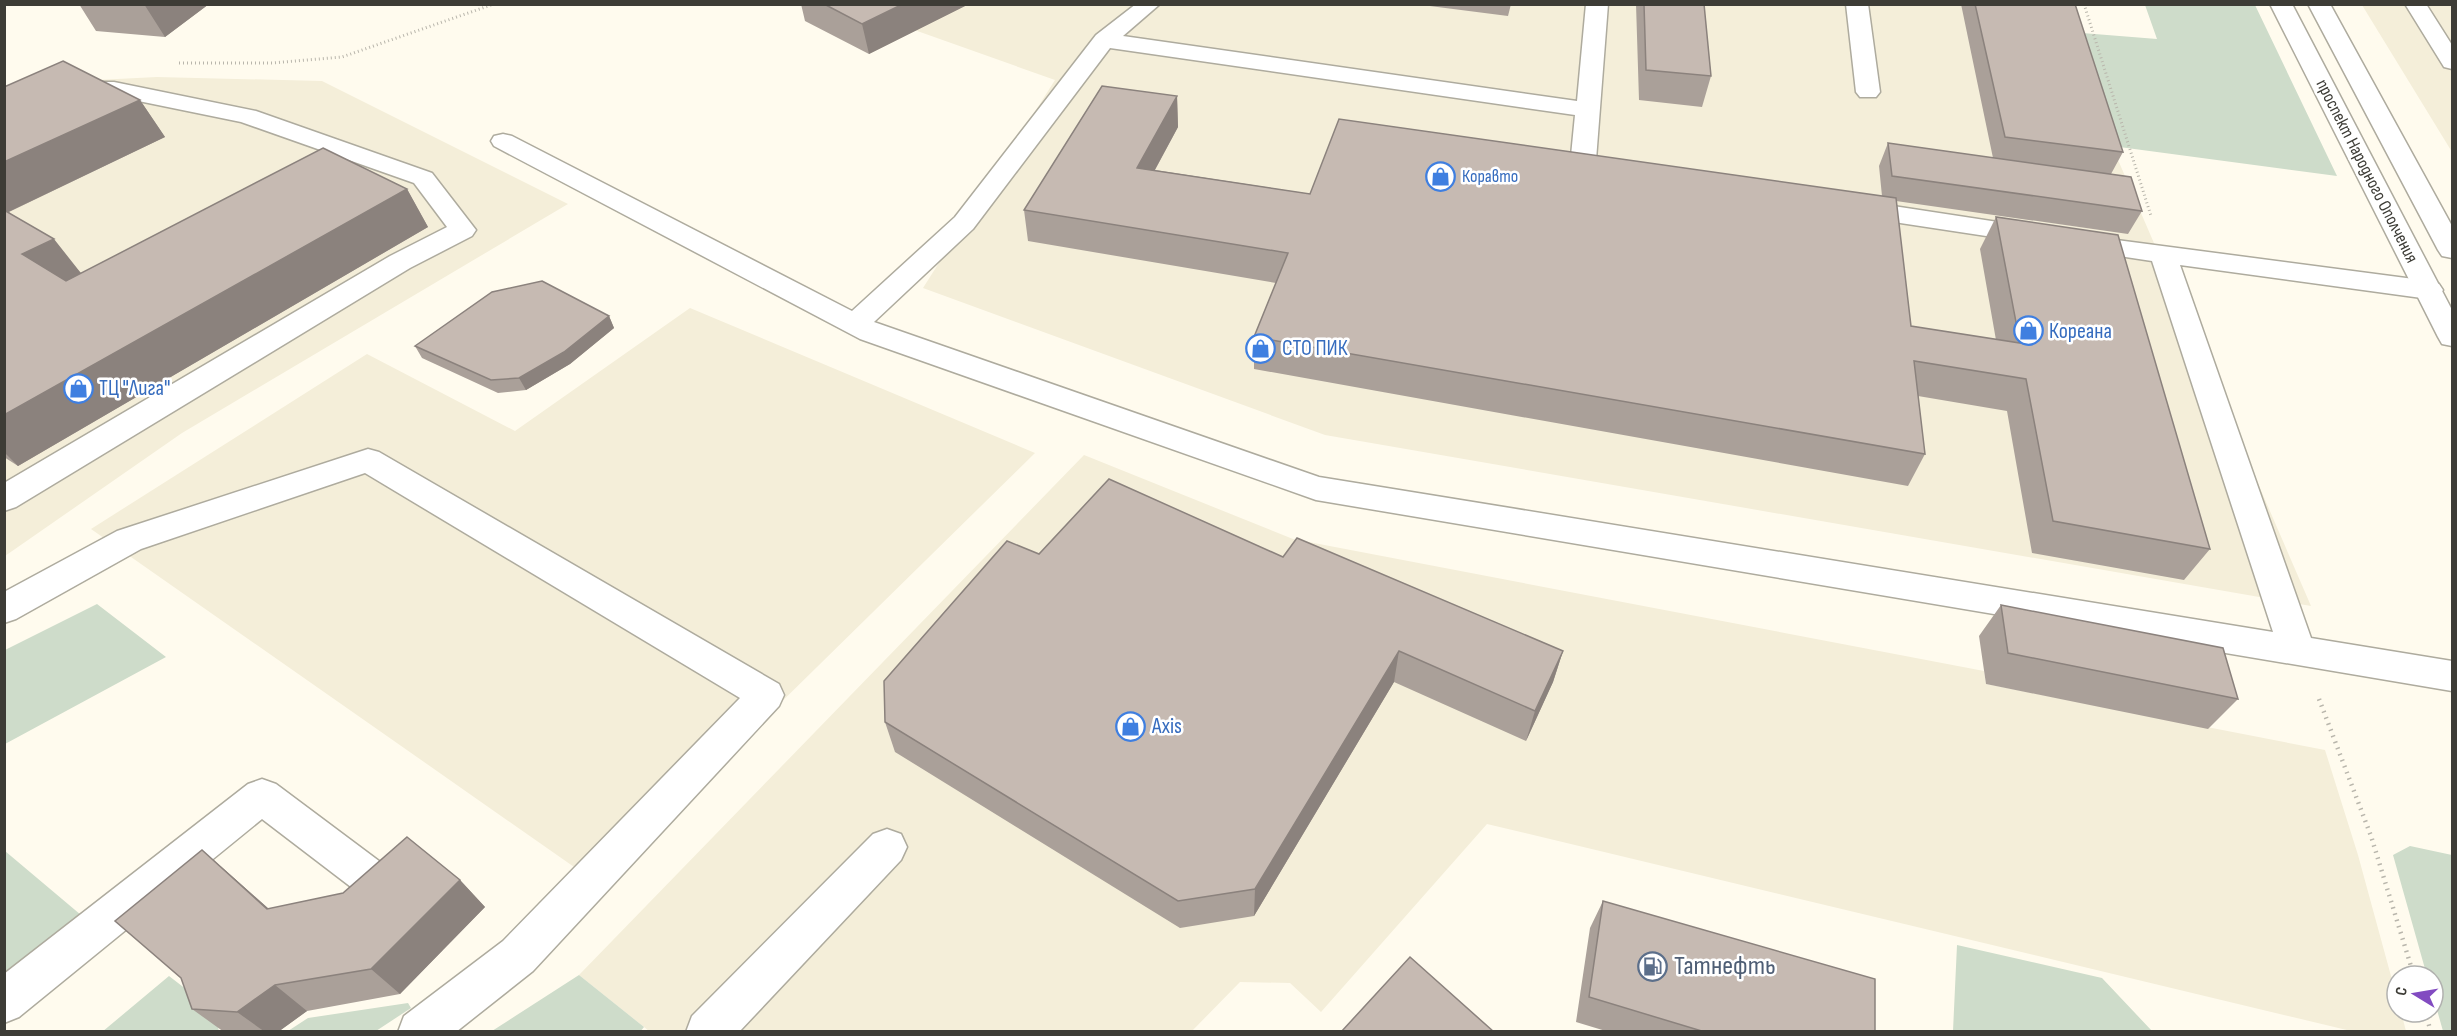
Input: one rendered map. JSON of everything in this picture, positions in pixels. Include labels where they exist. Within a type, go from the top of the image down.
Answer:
[{"type":"main road","points":[[855,324],[964,223],[1104,40],[1150,4]]},
{"type":"main road","points":[[1597,4],[1583,166],[1642,175]]},
{"type":"main road","points":[[1857,4],[1868,92]]},
{"type":"main road","name":"проспект Народного Ополчения","points":[[2281,4],[2452,337]]},
{"type":"main road","name":"проспект Народного Ополчения","points":[[2319,4],[2452,250]]},
{"type":"main road","points":[[2415,4],[2452,62]]},
{"type":"main road","points":[[1104,40],[1588,110]]},
{"type":"main road","points":[[4,124],[94,89],[114,89],[247,116],[423,178],[463,230],[400,262],[4,499]]},
{"type":"main road","points":[[503,141],[870,332],[1316,488],[2452,676]]},
{"type":"main road","points":[[1828,204],[2163,254],[2429,290]]},
{"type":"main road","points":[[2163,254],[2297,649]]},
{"type":"main road","points":[[4,609],[129,540],[368,460],[766,695],[518,956],[420,1032]]},
{"type":"main road","points":[[4,1002],[262,796],[365,874]]},
{"type":"main road","points":[[708,1032],[887,847]]},
{"type":"path","points":[[173,63],[272,63],[342,57],[397,40],[494,4]]},
{"type":"path","points":[[2084,4],[2163,254]]},
{"type":"path","points":[[2297,649],[2340,746],[2391,895],[2411,964]]},
{"type":"shaded area","points":[[844,5],[2075,5],[2112,146],[2311,606],[1325,435],[923,288],[1055,80]]},
{"type":"shaded area","points":[[2362,5],[2452,5],[2452,152]]},
{"type":"shaded area","points":[[157,77],[322,81],[568,204],[182,433],[5,556],[5,108],[97,80]]},
{"type":"shaded area","points":[[690,308],[1035,453],[597,883],[91,529],[367,354],[515,431]]},
{"type":"shaded area","points":[[1084,455],[1293,539],[1984,671],[1986,684],[2325,750],[2358,855],[2388,964],[2385,964],[2385,1024],[2404,1024],[2406,1031],[2351,1031],[1487,824],[1321,1012],[1290,983],[1240,982],[1192,1031],[649,1031],[579,975]]},
{"type":"green space","points":[[2145,5],[2255,5],[2337,176],[2112,146],[2082,33],[2157,39]]},
{"type":"green space","points":[[97,604],[166,657],[5,744],[5,650]]},
{"type":"green space","points":[[2410,846],[2452,855],[2452,1031],[2443,1031],[2441,1024],[2445,1024],[2445,964],[2424,964],[2393,855]]},
{"type":"green space","points":[[5,851],[81,915],[5,976]]},
{"type":"green space","points":[[1957,945],[2102,978],[2152,1031],[1953,1031]]},
{"type":"green space","points":[[579,975],[644,1027],[640,1032],[492,1031]]},
{"type":"green space","points":[[169,976],[213,1010],[219,1031],[102,1032]]},
{"type":"green space","points":[[408,1003],[411,1008],[376,1031],[288,1031],[308,1018]]},
{"type":"building","points":[[824,4],[903,4],[862,24]]},
{"type":"building","points":[[1644,4],[1704,4],[1711,76],[1646,70]]},
{"type":"building","points":[[1975,4],[2075,4],[2123,152],[2005,137]]},
{"type":"building","points":[[63,61],[140,100],[4,162],[4,87]]},
{"type":"building","points":[[1102,86],[1177,96],[1137,168],[1310,194],[1339,119],[1896,198],[1911,326],[2020,343],[1996,217],[2118,235],[2210,549],[2053,521],[2026,379],[1914,361],[1925,454],[1254,337],[1288,253],[1024,210]]},
{"type":"building","points":[[1888,143],[2131,177],[2142,211],[1892,176]]},
{"type":"building","points":[[323,148],[407,189],[4,415],[4,210],[54,239],[22,254],[66,281]]},
{"type":"building","points":[[542,281],[609,316],[564,352],[519,378],[491,380],[415,346],[492,292]]},
{"type":"building","name":"Axis","points":[[1109,479],[1283,557],[1297,538],[1563,651],[1535,711],[1399,651],[1255,889],[1178,901],[885,722],[884,681],[1007,541],[1039,554]]},
{"type":"building","points":[[2001,605],[2223,648],[2238,699],[2008,653]]},
{"type":"building","points":[[407,837],[460,880],[371,969],[275,985],[237,1012],[192,1009],[181,978],[115,921],[202,850],[267,909],[343,893]]},
{"type":"building","name":"Татнефть","points":[[1603,901],[1875,979],[1875,1032],[1705,1032],[1589,997]]},
{"type":"building","points":[[1410,957],[1494,1032],[1341,1032]]},
{"type":"place","name":"Коравто","points":[[1441,176]]},
{"type":"place","name":"Кореана","points":[[2028,331]]},
{"type":"place","name":"СТО ПИК","points":[[1261,348]]},
{"type":"place","name":"ТЦ \"Лига\"","points":[[78,388]]},
{"type":"place","name":"Axis","points":[[1131,726]]},
{"type":"place","name":"Татнефть","points":[[1653,966]]}]
